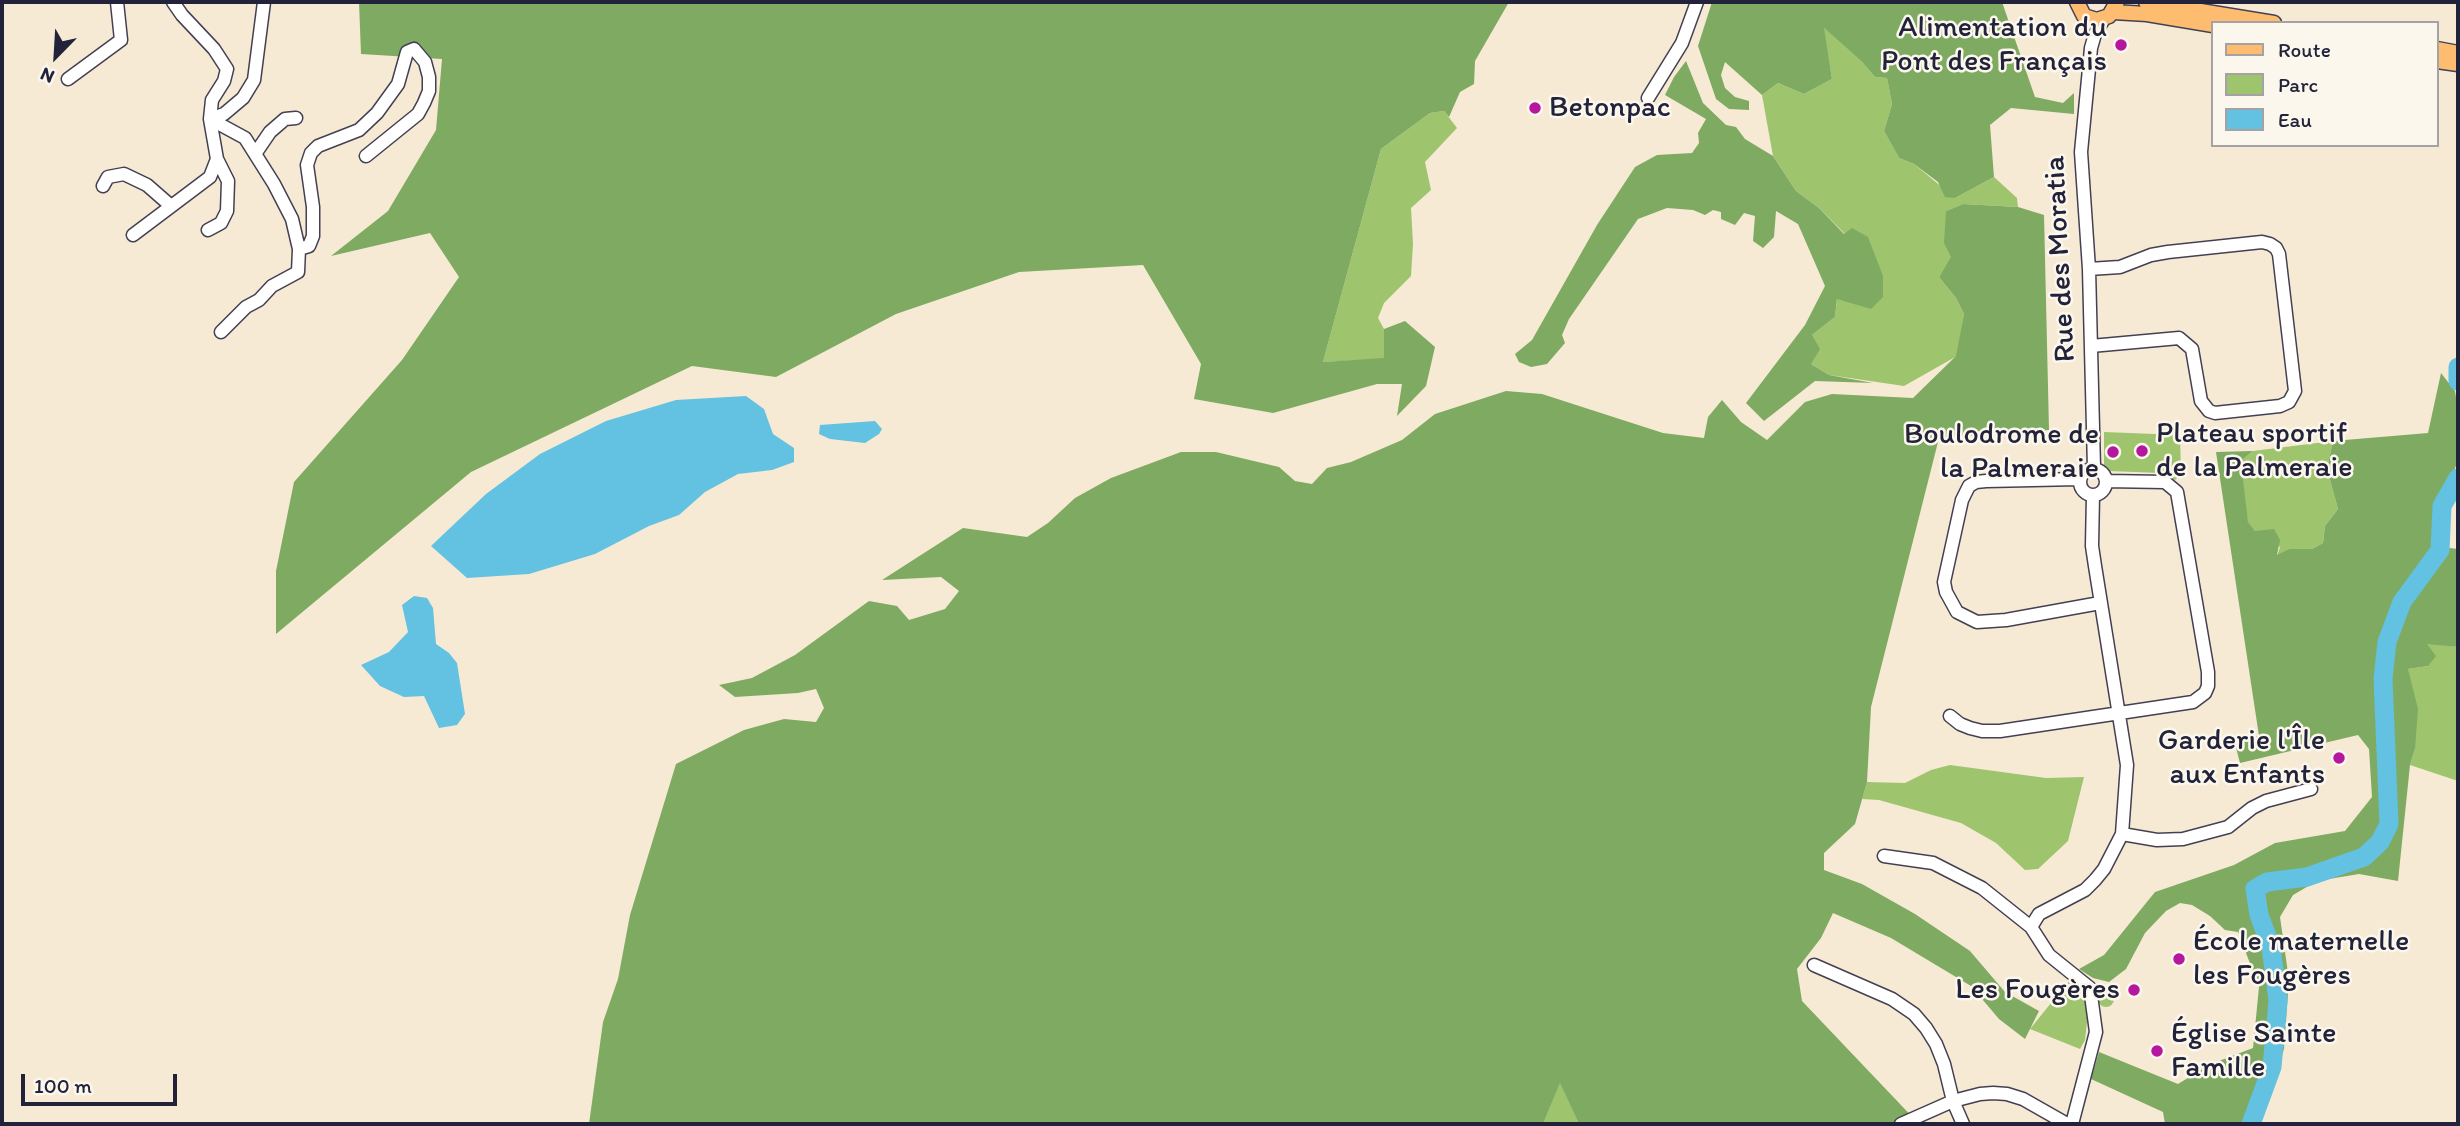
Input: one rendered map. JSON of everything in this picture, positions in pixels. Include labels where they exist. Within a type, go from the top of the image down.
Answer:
[{"type":"main road","points":[[2146,2],[2262,21]]},
{"type":"main road","points":[[2077,7],[2098,20],[2112,11],[2212,25]]},
{"type":"main road","points":[[2439,49],[2458,53]]},
{"type":"main road","points":[[2439,61],[2458,64]]},
{"type":"street","points":[[68,79],[121,40],[117,2]]},
{"type":"street","points":[[173,2],[214,49],[227,69],[224,81],[212,100],[210,120],[217,159],[228,181],[227,211],[221,223],[208,230]]},
{"type":"street","points":[[210,120],[224,114],[243,98],[254,80],[264,2]]},
{"type":"street","points":[[1648,98],[1682,43],[1697,2]]},
{"type":"street","name":"Rue des Moratia","points":[[2077,7],[2089,26],[2091,48]]},
{"type":"street","name":"Rue des Moratia","points":[[2094,468],[2090,269],[2081,152],[2091,48],[2095,34],[2112,11]]},
{"type":"street","points":[[299,249],[309,246],[313,236],[313,207],[307,166],[311,153],[318,146],[359,130],[377,113],[398,84],[405,67],[407,52],[414,50],[425,62],[429,77],[429,91],[424,103],[418,114],[366,156]]},
{"type":"street","points":[[255,154],[270,132],[285,119],[296,118]]},
{"type":"street","points":[[210,120],[245,138],[292,219],[299,249],[298,272],[272,286],[221,332]]},
{"type":"street","points":[[133,235],[210,177],[217,159]]},
{"type":"street","points":[[103,186],[108,177],[124,174],[147,185],[171,206]]},
{"type":"street","points":[[2090,269],[2120,267],[2151,255],[2168,252],[2262,242],[2270,244],[2279,254],[2295,391],[2289,402],[2280,406],[2215,413],[2209,411],[2201,401],[2192,349],[2179,338],[2091,346]]},
{"type":"street","points":[[2094,468],[2104,474],[2106,481],[2101,492],[2094,495],[2083,491],[2079,480],[2086,470],[2094,468]]},
{"type":"street","points":[[2079,480],[1986,481],[1969,486],[1962,500],[1944,582],[1946,592],[1957,612],[1977,622],[2007,620],[2100,603]]},
{"type":"street","points":[[1950,716],[1959,724],[1982,731],[2193,702],[2205,693],[2208,673],[2177,492],[2165,482],[2106,481]]},
{"type":"street","points":[[2031,927],[2039,914],[2079,894],[2090,885],[2104,869],[2122,834],[2127,765],[2092,546],[2094,495]]},
{"type":"street","points":[[2122,834],[2157,840],[2183,839],[2228,827],[2252,808],[2266,801],[2311,789]]},
{"type":"street","points":[[1884,856],[1933,863],[1982,888],[2031,927],[2049,955],[2087,983],[2094,999],[2096,1032],[2072,1124]]},
{"type":"street","points":[[1814,965],[1892,999],[1914,1014],[1936,1044],[1952,1101],[1964,1124]]},
{"type":"street","points":[[1901,1124],[1952,1101],[1980,1094],[2007,1094],[2023,1099],[2067,1124]]},
{"type":"green space","points":[[359,2],[1509,2],[1475,61],[1474,84],[1460,92],[1449,117],[1444,111],[1430,113],[1381,149],[1323,362],[1384,358],[1384,329],[1405,321],[1435,347],[1426,386],[1397,416],[1402,384],[1377,384],[1273,413],[1194,399],[1201,364],[1143,265],[1019,272],[896,314],[776,377],[692,366],[471,472],[276,634],[276,571],[294,482],[402,360],[459,277],[430,233],[331,256],[388,211],[436,130],[442,59],[361,54]]},
{"type":"green space","points":[[1712,2],[2002,2],[2035,97],[2063,103],[2074,93],[2074,114],[2011,108],[1990,125],[1994,177],[1955,198],[1945,197],[1938,182],[1914,164],[1899,158],[1884,131],[1892,104],[1887,78],[1875,77],[1824,28],[1832,79],[1804,94],[1778,83],[1762,95],[1725,62],[1721,75],[1725,88],[1735,97],[1749,101],[1749,110],[1729,109],[1716,99],[1698,46]]},
{"type":"green space","points":[[1823,27],[1875,77],[1887,78],[1892,104],[1884,131],[1899,158],[1914,164],[1955,198],[1994,177],[2017,198],[2018,207],[1963,204],[1946,211],[1952,257],[1939,277],[1956,298],[1964,314],[1957,356],[1904,386],[1829,375],[1811,364],[1812,335],[1835,317],[1845,234],[1819,208],[1796,191],[1773,156],[1762,95],[1778,83],[1804,94],[1832,79]]},
{"type":"green space","points":[[1686,61],[1703,103],[1726,125],[1736,127],[1745,139],[1773,156],[1796,191],[1819,208],[1844,234],[1852,228],[1868,237],[1883,276],[1883,297],[1871,309],[1837,299],[1835,317],[1812,335],[1820,349],[1811,364],[1829,375],[1873,383],[1815,381],[1764,421],[1746,403],[1805,325],[1825,286],[1798,224],[1776,211],[1774,237],[1763,248],[1753,241],[1755,216],[1744,213],[1735,225],[1721,219],[1721,212],[1713,210],[1705,215],[1693,210],[1667,208],[1638,219],[1569,319],[1562,335],[1565,343],[1547,364],[1531,367],[1519,362],[1515,354],[1532,340],[1597,225],[1635,167],[1657,155],[1692,153],[1699,143],[1698,133],[1706,119],[1665,95]]},
{"type":"green space","points":[[1444,111],[1457,128],[1425,162],[1431,190],[1411,208],[1411,276],[1384,303],[1378,318],[1384,329],[1385,359],[1323,362],[1381,149],[1430,113]]},
{"type":"green space","points":[[1963,204],[2018,207],[2044,215],[2049,430],[1939,438],[1871,707],[1867,782],[1855,824],[1824,853],[1824,870],[1862,884],[1915,914],[1970,951],[2005,992],[2039,1011],[2025,1039],[1999,1019],[1971,986],[1891,938],[1833,913],[1821,938],[1797,969],[1802,1001],[1919,1124],[1579,1124],[1560,1083],[1543,1124],[589,1124],[603,1022],[618,979],[630,915],[676,764],[744,730],[784,719],[816,722],[824,708],[816,689],[798,693],[735,697],[719,685],[752,678],[795,655],[869,601],[897,606],[909,620],[945,609],[959,591],[941,577],[882,580],[963,528],[1027,537],[1048,523],[1075,498],[1111,478],[1181,452],[1216,452],[1279,467],[1295,481],[1312,484],[1327,468],[1351,462],[1402,440],[1435,414],[1506,391],[1542,394],[1663,433],[1704,438],[1708,417],[1722,400],[1741,422],[1767,440],[1805,402],[1832,394],[1913,398],[1956,356],[1964,314],[1956,298],[1939,277],[1951,257],[1944,243],[1946,211]]},
{"type":"green space","points":[[2441,373],[2455,391],[2458,411],[2458,461],[2438,508],[2434,546],[2458,549],[2458,647],[2427,644],[2436,656],[2428,666],[2408,669],[2418,709],[2398,881],[2359,874],[2317,881],[2293,895],[2280,917],[2289,980],[2284,1049],[2260,1124],[2165,1124],[2163,1112],[2091,1079],[2099,1052],[2178,1084],[2211,1064],[2253,1048],[2259,987],[2238,932],[2225,930],[2210,916],[2192,905],[2180,903],[2166,911],[2145,933],[2126,969],[2109,982],[2093,978],[2079,969],[2104,955],[2155,892],[2234,865],[2275,843],[2345,831],[2372,797],[2369,749],[2358,735],[2240,763],[2234,740],[2259,736],[2216,452],[2253,451],[2237,464],[2243,480],[2248,522],[2255,531],[2274,529],[2280,540],[2277,555],[2289,549],[2312,549],[2323,543],[2325,526],[2338,509],[2327,469],[2333,441],[2428,433]]},
{"type":"green space","name":"Plateau sportif de la Palmeraie","points":[[2104,432],[2180,435],[2181,474],[2175,480],[2161,473],[2108,471],[2104,466]]},
{"type":"green space","points":[[2333,441],[2327,469],[2338,509],[2325,526],[2323,543],[2312,549],[2289,549],[2277,556],[2280,547],[2255,531],[2248,523],[2237,464],[2253,451]]},
{"type":"green space","points":[[2426,643],[2458,647],[2458,781],[2410,765],[2415,749],[2408,669],[2428,666]]},
{"type":"green space","points":[[1950,765],[2046,778],[2084,777],[2068,841],[2038,869],[2025,870],[1996,843],[1961,823],[1879,800],[1862,799],[1867,782],[1905,783],[1931,770]]},
{"type":"green space","points":[[2068,982],[2081,989],[2088,1013],[2085,1040],[2080,1049],[2030,1029]]},
{"type":"green space","points":[[2106,991],[2112,993],[2112,1005],[2106,1007],[2100,1005],[2098,999],[2100,993]]},
{"type":"green space","points":[[1560,1082],[1579,1124],[1543,1124]]},
{"type":"water","points":[[746,396],[764,409],[773,434],[794,448],[794,462],[772,470],[738,474],[705,492],[679,515],[649,526],[595,554],[529,574],[467,578],[431,546],[486,494],[540,454],[606,421],[676,400]]},
{"type":"water","points":[[875,421],[882,429],[865,443],[830,439],[819,434],[820,425]]},
{"type":"water","points":[[414,596],[427,598],[433,608],[436,644],[457,663],[465,714],[457,725],[439,728],[424,696],[404,697],[380,686],[361,665],[389,652],[408,632],[402,605]]},
{"type":"waterway","points":[[2458,367],[2458,381]]},
{"type":"waterway","points":[[2251,1124],[2272,1067],[2278,1001],[2271,947],[2259,915],[2255,889],[2267,882],[2307,877],[2364,857],[2380,842],[2389,824],[2383,679],[2387,642],[2402,602],[2440,550],[2442,506],[2458,478]]},
{"type":"place","name":"Alimentation du Pont des Français","points":[[2121,45]]},
{"type":"place","name":"Betonpac","points":[[1535,108]]},
{"type":"place","name":"Plateau sportif de la Palmeraie","points":[[2142,451]]},
{"type":"place","name":"Boulodrome de la Palmeraie","points":[[2113,452]]},
{"type":"place","name":"Garderie l'Île aux Enfants","points":[[2339,758]]},
{"type":"place","name":"École maternelle les Fougères","points":[[2179,959]]},
{"type":"place","name":"Les Fougères","points":[[2134,990]]},
{"type":"place","name":"Église Sainte Famille","points":[[2157,1051]]}]
